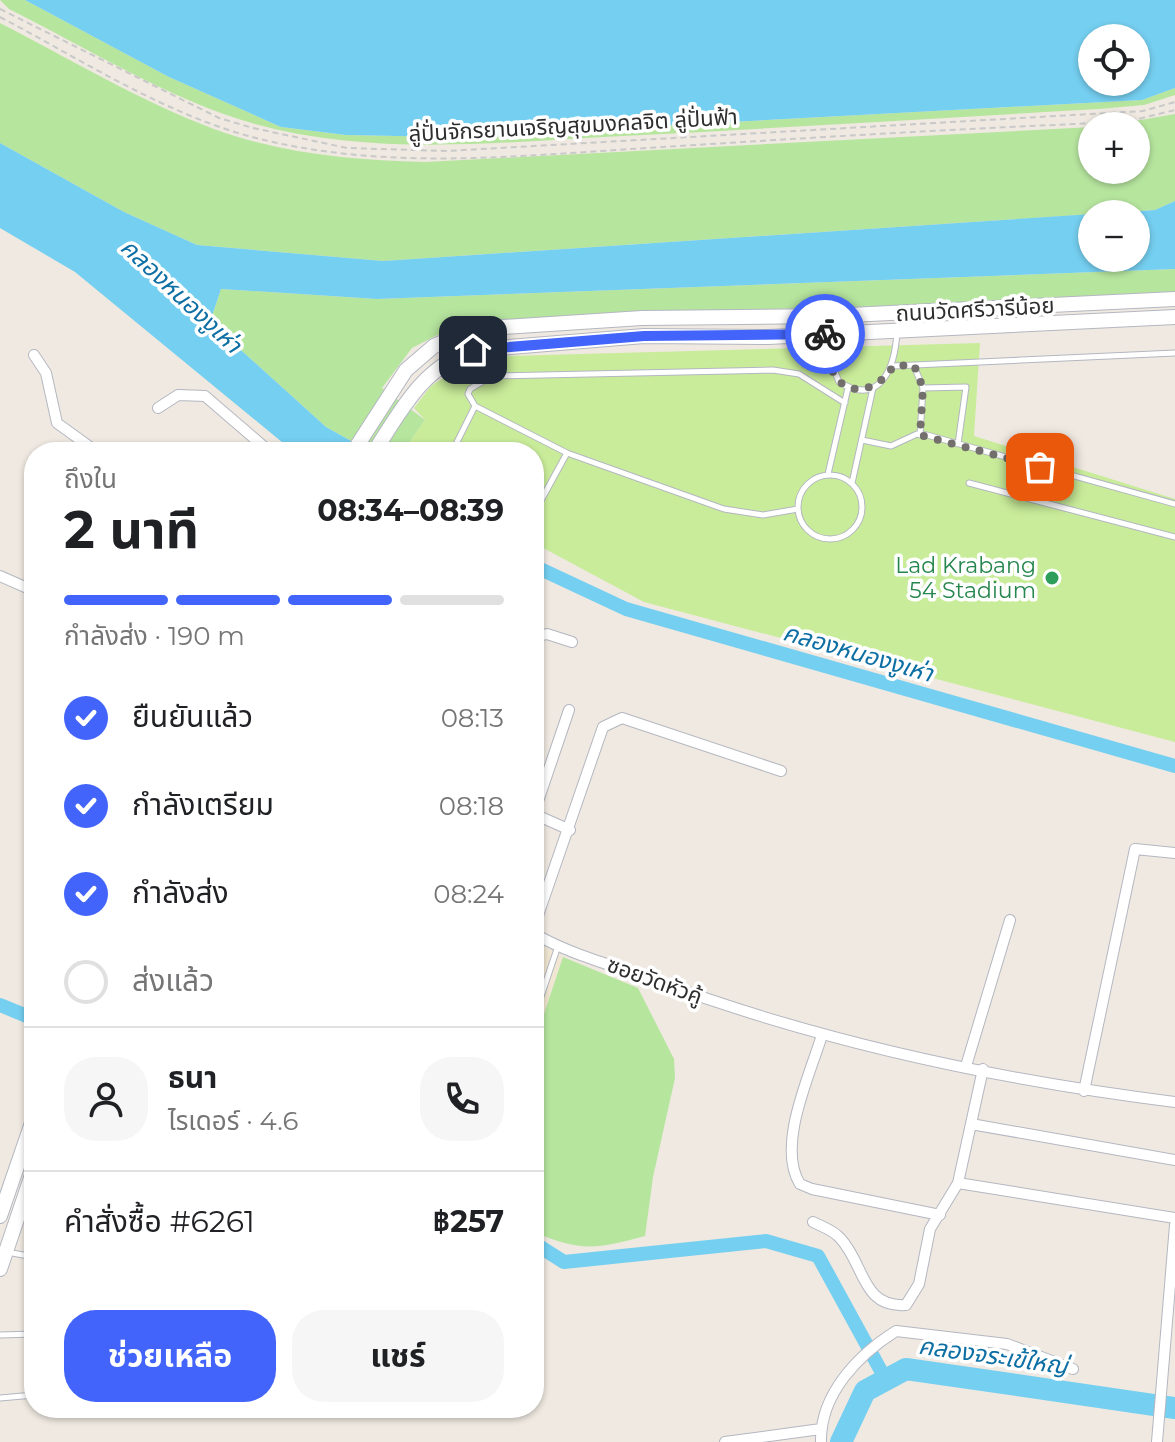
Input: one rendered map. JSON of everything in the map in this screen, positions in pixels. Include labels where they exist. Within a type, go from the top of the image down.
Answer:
[{"type":"main road","name":"ถนนวัดศรีวารีน้อย","points":[[359,442],[406,370],[434,346],[473,329],[507,324],[829,316],[1175,299]]},
{"type":"main road","name":"ถนนวัดศรีวารีน้อย","points":[[380,442],[405,404],[434,369],[473,350],[644,336],[830,334],[1175,317]]},
{"type":"main road","points":[[0,1216],[24,1146]]},
{"type":"main road","points":[[0,1269],[24,1199]]},
{"type":"street","points":[[34,355],[46,373],[57,423],[83,442]]},
{"type":"street","points":[[158,408],[178,395],[205,396],[258,442]]},
{"type":"street","points":[[0,576],[24,587]]},
{"type":"street","points":[[544,635],[572,642]]},
{"type":"street","points":[[544,784],[569,710]]},
{"type":"street","name":"ซอยวัดหัวคู้","points":[[544,900],[603,727],[616,719],[781,771]]},
{"type":"street","points":[[544,818],[570,830]]},
{"type":"street","points":[[1084,1091],[1125,910],[1135,849],[1175,853]]},
{"type":"street","points":[[966,1066],[1010,920]]},
{"type":"street","name":"ซอยวัดหัวคู้","points":[[544,938],[752,1016],[822,1035],[1084,1091],[1175,1102]]},
{"type":"street","points":[[822,1035],[790,1141],[790,1163],[800,1184],[940,1215]]},
{"type":"street","points":[[813,1222],[840,1237],[876,1298],[906,1305],[916,1291],[926,1240],[958,1183],[983,1069]]},
{"type":"street","points":[[971,1124],[1175,1160]]},
{"type":"street","points":[[958,1183],[1175,1218]]},
{"type":"street","points":[[1157,1442],[1175,1225]]},
{"type":"street","points":[[821,1442],[821,1429],[838,1386],[867,1351],[899,1330],[1007,1344],[1073,1369]]},
{"type":"street","points":[[725,1442],[821,1429]]},
{"type":"lane","points":[[830,334],[832,370],[839,382],[848,388],[873,388],[887,377],[893,366],[897,331]]},
{"type":"lane","points":[[893,366],[1175,353]]},
{"type":"lane","points":[[914,365],[923,388],[920,435]]},
{"type":"lane","points":[[798,509],[763,515],[724,509],[567,453],[475,406],[468,394],[470,389],[492,376],[773,370],[799,374],[845,403]]},
{"type":"lane","points":[[923,388],[966,387],[958,444]]},
{"type":"lane","points":[[828,474],[848,388]]},
{"type":"lane","points":[[852,483],[828,474],[806,485],[798,509],[802,522],[811,533],[824,538],[837,538],[850,532],[858,521],[862,508],[852,483],[873,388]]},
{"type":"lane","points":[[457,442],[475,406]]},
{"type":"lane","points":[[862,440],[891,446],[920,435],[1175,504]]},
{"type":"lane","points":[[544,495],[567,453]]},
{"type":"lane","points":[[969,483],[1175,537]]},
{"type":"lane","points":[[544,987],[558,945]]},
{"type":"lane","points":[[6,1252],[24,1255]]},
{"type":"lane","points":[[0,1335],[24,1334]]},
{"type":"lane","points":[[0,1398],[24,1396]]},
{"type":"path","name":"ลู่ปั่นจักรยานเจริญสุขมงคลจิต ลู่ปั่นฟ้า","points":[[0,9],[219,118],[290,138],[347,148],[447,151],[1143,111],[1175,102]]},
{"type":"path","points":[[0,17],[144,93],[215,125],[255,138],[358,157],[469,158],[1076,124],[1138,119],[1175,110]]},
{"type":"shaded area","points":[[544,947],[563,957],[544,1014]]},
{"type":"green space","points":[[0,0],[25,0],[169,77],[281,127],[346,135],[448,137],[1142,100],[1175,88],[1175,95],[1144,105],[1099,109],[530,141],[438,145],[346,141],[255,124],[193,102],[9,9]]},
{"type":"green space","points":[[0,23],[132,93],[214,129],[292,150],[372,160],[425,162],[1078,128],[1078,184],[1150,184],[1150,118],[1175,114],[1175,201],[1150,210],[1150,200],[1078,200],[1078,215],[383,261],[197,245],[124,212],[0,143]]},
{"type":"green space","points":[[1175,269],[1175,299],[615,313],[453,327],[412,348],[382,388],[425,420],[410,442],[353,442],[326,427],[210,322],[221,289],[377,299]]},
{"type":"green space","points":[[980,343],[974,436],[1175,499],[1175,742],[644,602],[544,548],[544,442],[410,442],[425,420],[414,408],[431,386],[474,357]]},
{"type":"green space","points":[[563,957],[638,988],[674,1059],[675,1078],[653,1177],[645,1236],[614,1244],[589,1246],[564,1243],[544,1236],[544,1014]]},
{"type":"water","points":[[25,0],[1175,0],[1175,88],[1142,100],[448,137],[346,135],[281,127],[169,77]]},
{"type":"water","points":[[0,143],[124,212],[197,245],[383,261],[1078,215],[1078,272],[1095,272],[377,299],[221,289],[210,322],[326,427],[353,442],[282,442],[75,272],[0,228]]},
{"type":"water","points":[[1175,201],[1175,269],[1150,270],[1150,210]]},
{"type":"waterway","name":"คลองหนองงูเห่า","points":[[544,571],[626,609],[1175,766]]},
{"type":"waterway","points":[[0,1005],[24,1015]]},
{"type":"waterway","points":[[544,1249],[564,1262],[766,1241],[818,1256],[886,1380]]},
{"type":"waterway","name":"คลองจระเข้ใหญ่","points":[[841,1442],[865,1391],[906,1369],[1175,1408]]},
{"type":"way so far","points":[[825,334],[830,334],[832,370],[839,382],[848,388],[873,388],[887,377],[893,366],[914,365],[923,388],[920,435],[1040,467]]},
{"type":"place","name":"Lad Krabang 54 Stadium","points":[[1052,578]]},
{"type":"route","points":[[473,350],[644,336],[825,334]]}]
